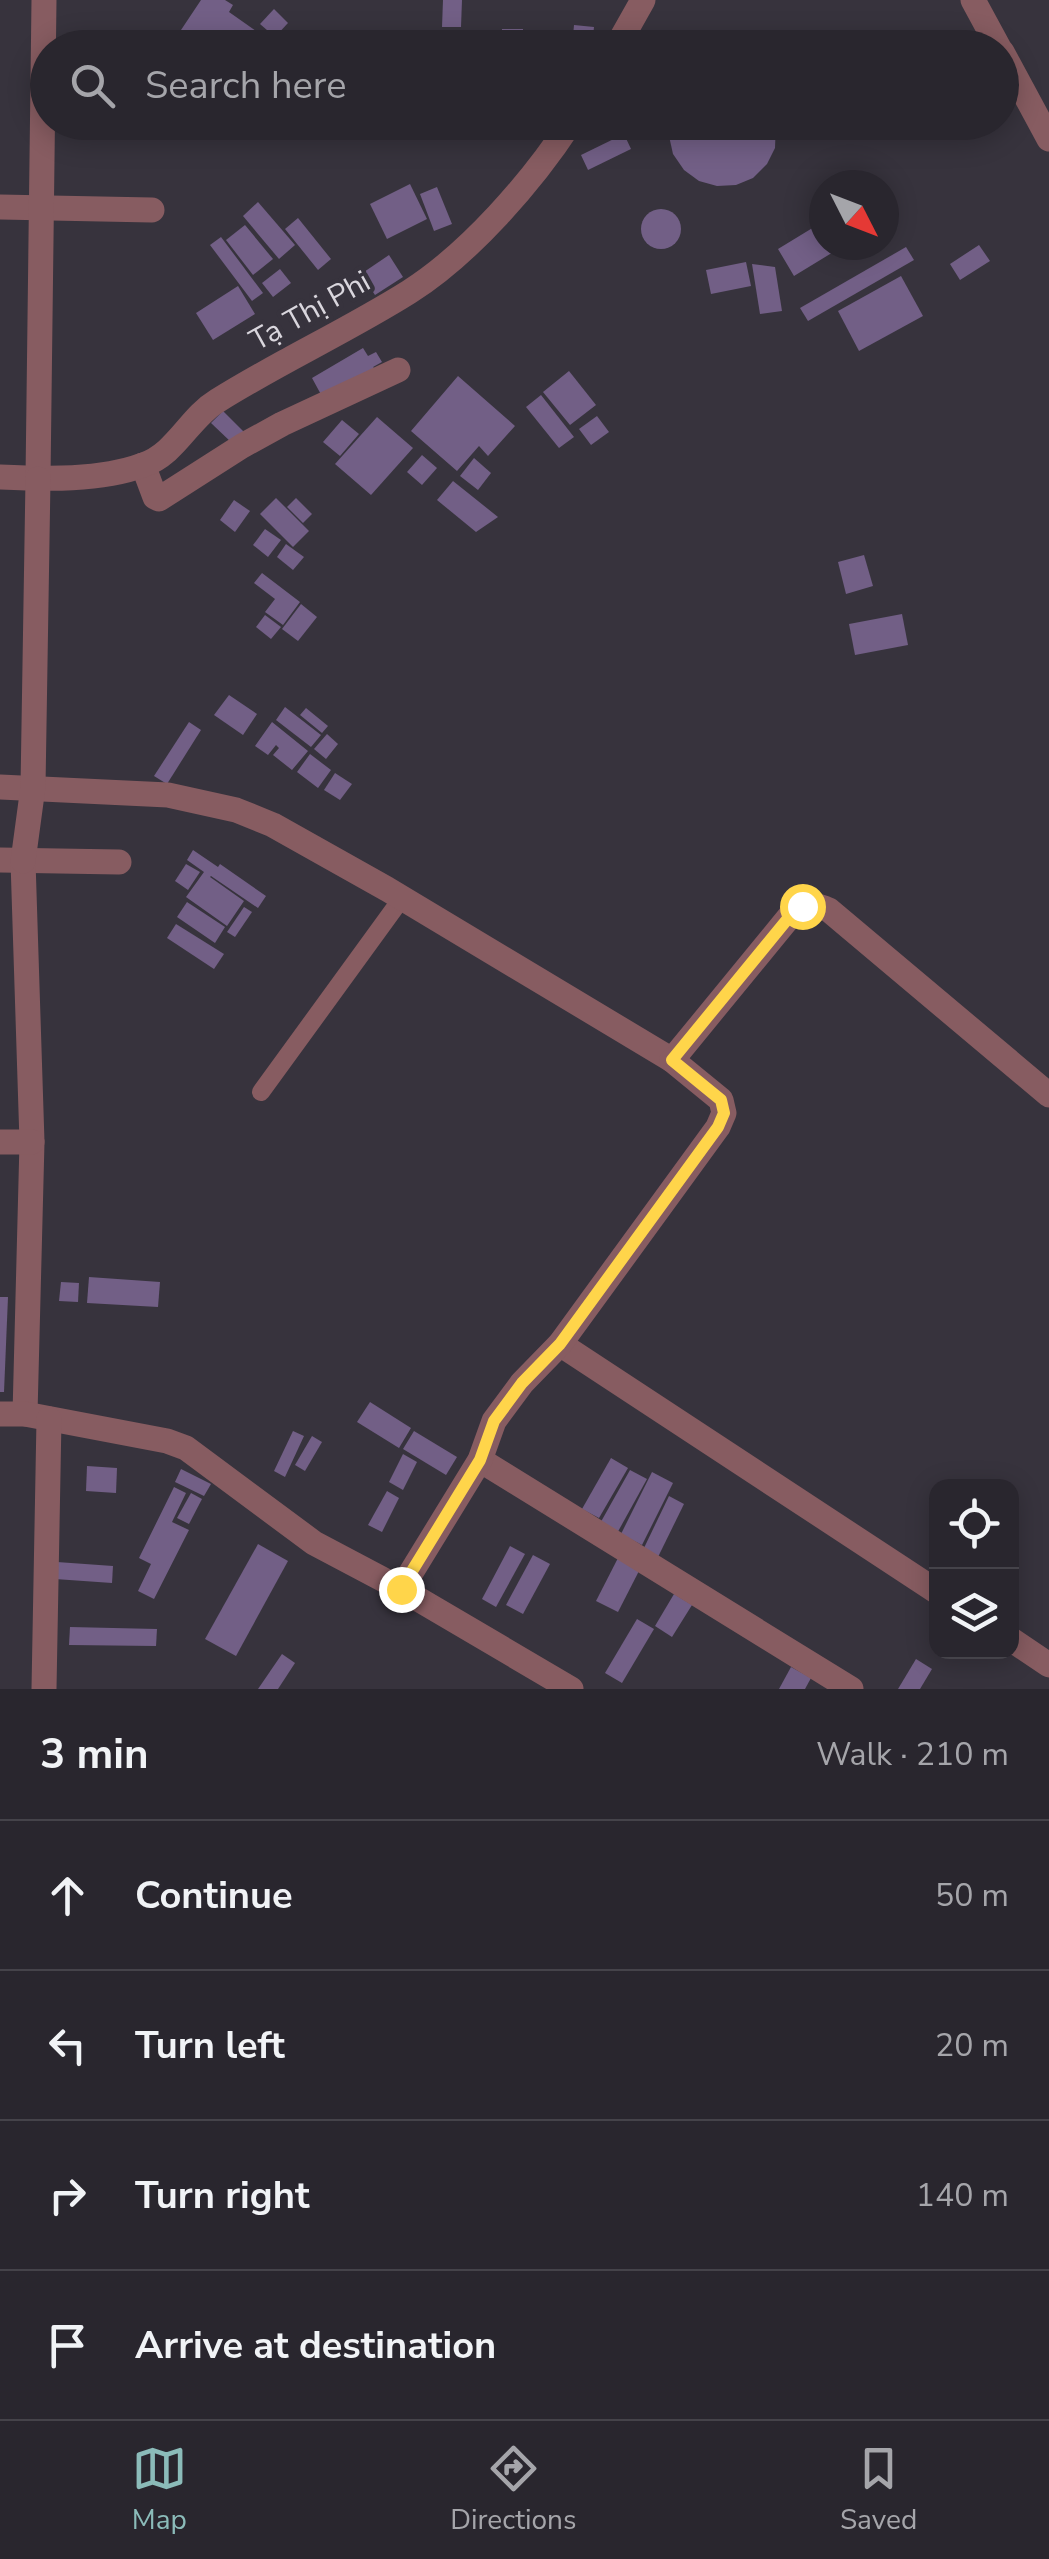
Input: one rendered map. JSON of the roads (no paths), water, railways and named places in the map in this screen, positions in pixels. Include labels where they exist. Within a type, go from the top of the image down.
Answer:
[{"type":"street","points":[[44,0],[44,30]]},
{"type":"street","points":[[626,30],[643,0]]},
{"type":"street","points":[[973,0],[989,30]]},
{"type":"street","points":[[1019,85],[1049,139]]},
{"type":"street","points":[[43,140],[33,787],[12,861],[32,1142],[25,1416],[44,1689]]},
{"type":"street","name":"Tạ Thị Phi","points":[[0,477],[71,479],[143,466],[170,449],[207,407],[411,291],[451,260],[487,226],[560,140]]},
{"type":"street","points":[[0,206],[152,210]]},
{"type":"street","points":[[143,466],[154,497],[159,498],[282,424],[398,370]]},
{"type":"street","points":[[0,787],[168,794],[236,810],[273,825],[672,1060],[721,1100],[724,1113],[718,1127],[560,1344],[522,1383],[494,1421],[480,1460],[401,1589]]},
{"type":"street","points":[[12,861],[119,862]]},
{"type":"street","points":[[672,1060],[790,916],[802,906],[816,904],[1049,1095]]},
{"type":"street","points":[[0,1142],[32,1142]]},
{"type":"street","points":[[560,1344],[929,1586]]},
{"type":"street","points":[[25,1416],[186,1448],[314,1542],[571,1689]]},
{"type":"street","points":[[480,1460],[851,1689]]},
{"type":"street","points":[[1019,1645],[1049,1665]]},
{"type":"lane","points":[[261,1092],[402,898]]}]
